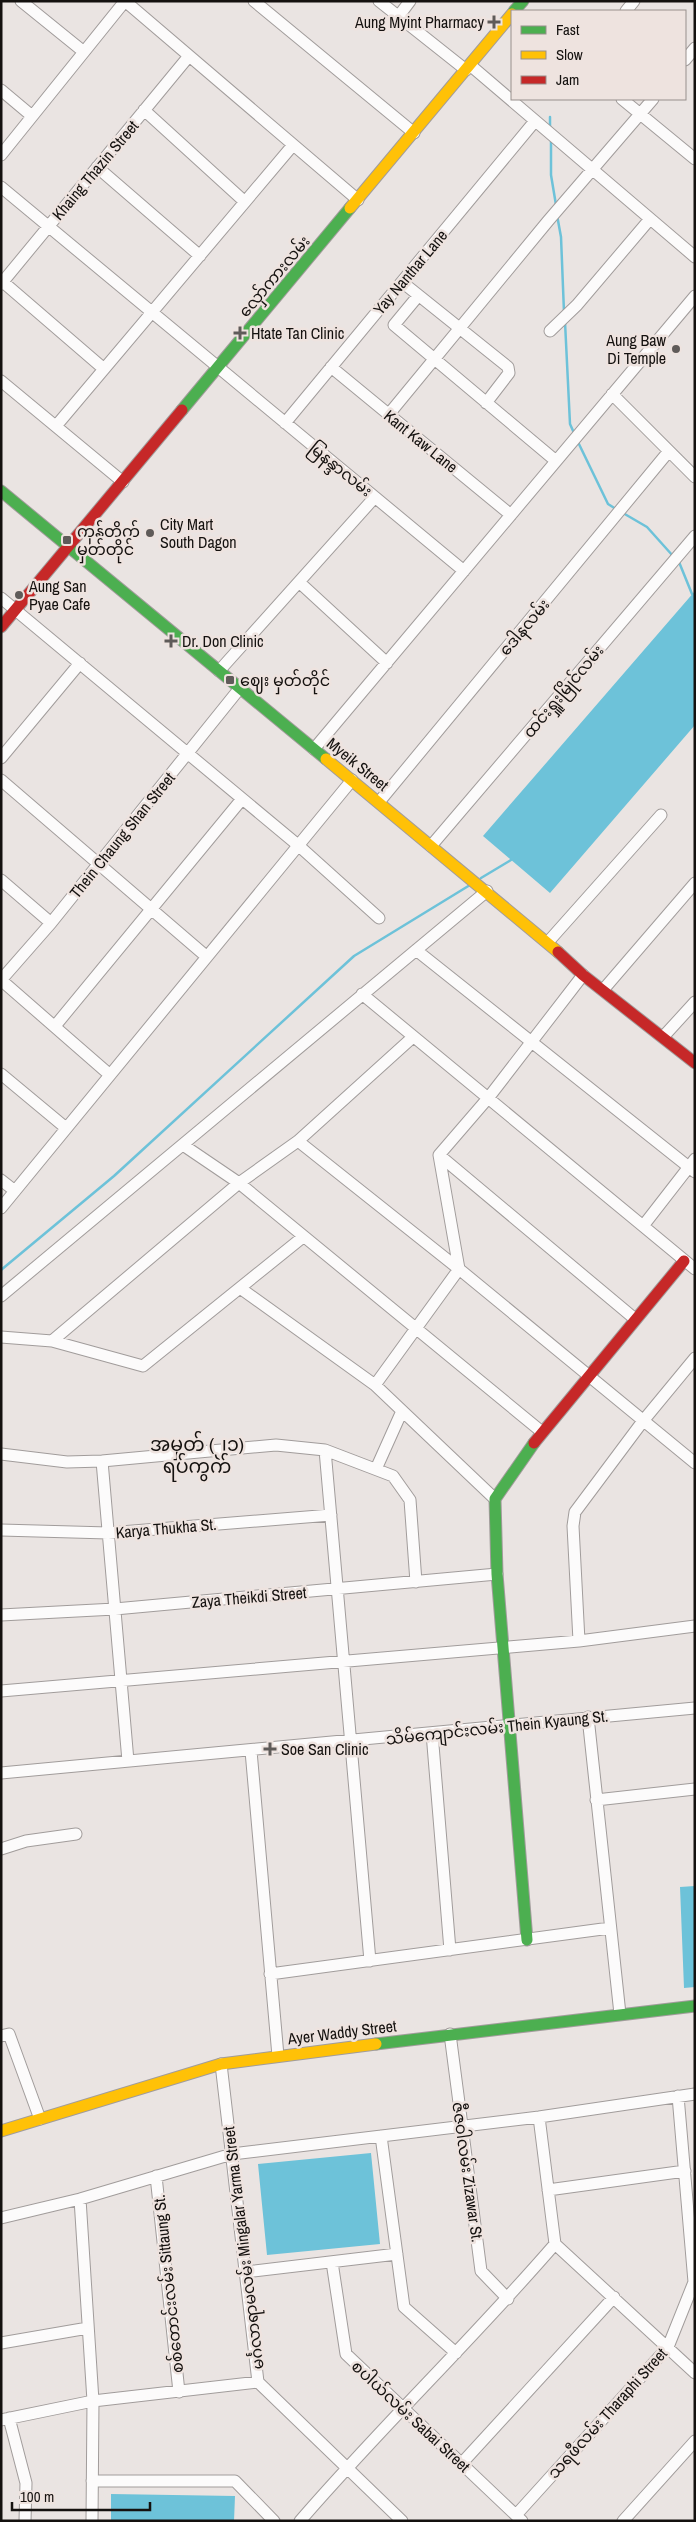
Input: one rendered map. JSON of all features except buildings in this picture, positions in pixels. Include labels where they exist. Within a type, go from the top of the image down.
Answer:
[{"type":"street","points":[[21,1],[84,52]]},
{"type":"street","points":[[1,155],[125,1],[358,200]]},
{"type":"street","points":[[254,1],[414,133]]},
{"type":"street","points":[[379,1],[535,121],[695,257]]},
{"type":"street","points":[[398,17],[410,1]]},
{"type":"street","name":"လှော်ကားလမ်း","points":[[1,627],[511,16]]},
{"type":"street","points":[[686,59],[695,48]]},
{"type":"street","name":"Khaing Thazin Street","points":[[2,283],[189,56]]},
{"type":"street","points":[[1,90],[32,116]]},
{"type":"street","points":[[623,100],[694,157]]},
{"type":"street","points":[[388,414],[652,100]]},
{"type":"street","points":[[144,110],[245,202]]},
{"type":"street","name":"Yay Nanthar Lane","points":[[284,423],[535,121]]},
{"type":"street","points":[[56,426],[293,145]]},
{"type":"street","points":[[97,167],[200,256]]},
{"type":"street","name":"မြနန္ဒာလမ်း","points":[[1,187],[464,571]]},
{"type":"street","points":[[550,332],[577,305],[650,219]]},
{"type":"street","points":[[402,282],[508,367],[509,373],[486,402]]},
{"type":"street","points":[[2,283],[104,369]]},
{"type":"street","points":[[418,296],[394,325],[556,461]]},
{"type":"street","points":[[314,749],[695,296]]},
{"type":"street","name":"Kant Kaw Lane","points":[[331,367],[511,515]]},
{"type":"street","points":[[1,381],[122,482]]},
{"type":"street","points":[[612,394],[695,477]]},
{"type":"street","name":"ဒေါနလမ်း","points":[[379,802],[669,451]]},
{"type":"street","name":"Myeik Street","points":[[1,491],[487,891],[548,942],[583,975],[695,1063]]},
{"type":"street","points":[[219,671],[375,497]]},
{"type":"street","name":"ထင်းရှူးမြိုင်လမ်း","points":[[431,846],[695,536]]},
{"type":"street","points":[[299,582],[387,663]]},
{"type":"street","points":[[1,598],[298,846],[379,918]]},
{"type":"street","points":[[1,758],[80,663]]},
{"type":"street","name":"Thein Chaung Shan Street","points":[[1,980],[51,923],[240,688]]},
{"type":"street","points":[[1,780],[208,957]]},
{"type":"street","points":[[1,1208],[352,780]]},
{"type":"street","points":[[55,1026],[242,799]]},
{"type":"street","points":[[548,942],[661,815]]},
{"type":"street","points":[[1,880],[51,923]]},
{"type":"street","points":[[603,990],[695,883]]},
{"type":"street","points":[[1,1296],[487,891]]},
{"type":"street","points":[[416,950],[531,1042],[693,1166],[643,1226]]},
{"type":"street","points":[[439,1155],[489,1097],[583,975]]},
{"type":"street","points":[[1,980],[110,1075]]},
{"type":"street","points":[[362,994],[413,1038],[489,1097],[695,1270]]},
{"type":"street","points":[[663,1037],[695,1002]]},
{"type":"street","points":[[52,1341],[239,1183],[298,1141],[413,1038]]},
{"type":"street","points":[[1,1074],[66,1128]]},
{"type":"street","points":[[298,1141],[459,1268],[695,1463]]},
{"type":"street","points":[[183,1144],[239,1183],[542,1432]]},
{"type":"street","points":[[375,1385],[459,1268],[439,1155]]},
{"type":"street","points":[[439,1155],[636,1318]]},
{"type":"street","points":[[1,1180],[15,1191]]},
{"type":"street","points":[[1,1337],[52,1341],[143,1366],[303,1237]]},
{"type":"street","points":[[527,1940],[497,1574],[495,1499],[542,1432],[684,1261]]},
{"type":"street","points":[[240,1288],[375,1385],[495,1499]]},
{"type":"street","points":[[579,1641],[573,1526],[575,1512],[643,1421],[695,1358]]},
{"type":"street","points":[[376,1469],[402,1412]]},
{"type":"street","points":[[1,1454],[67,1462],[102,1461],[276,1445],[325,1450],[393,1476],[410,1500],[416,1582]]},
{"type":"street","points":[[325,1450],[370,1960]]},
{"type":"street","points":[[102,1461],[128,1761]]},
{"type":"street","name":"Karya Thukha St.","points":[[1,1530],[108,1532],[331,1514]]},
{"type":"street","name":"Zaya Theikdi Street","points":[[1,1615],[115,1609],[497,1574]]},
{"type":"street","points":[[1,1691],[120,1679],[579,1641],[695,1626]]},
{"type":"street","name":"သိမ်ကျောင်းလမ်း Thein Kyaung St.","points":[[1,1773],[695,1708]]},
{"type":"street","points":[[588,1717],[620,2014]]},
{"type":"street","points":[[432,1733],[450,1950]]},
{"type":"street","points":[[251,1751],[278,2056]]},
{"type":"street","points":[[596,1800],[695,1788]]},
{"type":"street","points":[[1,1849],[26,1841],[76,1834]]},
{"type":"street","points":[[270,1974],[610,1928]]},
{"type":"street","name":"Ayer Waddy Street","points":[[1,2131],[221,2064],[450,2034],[695,2006]]},
{"type":"street","points":[[1,2036],[9,2034],[40,2119]]},
{"type":"street","name":"ဇီဇဝါလမ်း Zizawar St.","points":[[450,2034],[481,2271],[508,2299]]},
{"type":"street","name":"မင်္ဂလာရာမလမ်း Mingalar Yarma Street","points":[[221,2064],[258,2382],[402,2521]]},
{"type":"street","points":[[1,2218],[80,2199],[232,2154],[539,2117],[695,2094]]},
{"type":"street","name":"သရဖီလမ်း Tharaphi Street","points":[[519,2518],[668,2347],[694,2282],[678,2096]]},
{"type":"street","points":[[539,2117],[555,2244],[695,2373]]},
{"type":"street","points":[[382,2136],[404,2307],[456,2353]]},
{"type":"street","points":[[548,2190],[684,2172]]},
{"type":"street","name":"စစ်တောင်းလမ်း Sittaung St.","points":[[156,2176],[179,2392]]},
{"type":"street","points":[[80,2199],[94,2402],[92,2521]]},
{"type":"street","points":[[300,2521],[346,2467],[508,2299],[555,2244]]},
{"type":"street","points":[[246,2272],[397,2254]]},
{"type":"street","name":"စပါယ်လမ်း Sabai Street","points":[[332,2262],[346,2354],[519,2518]]},
{"type":"street","points":[[462,2463],[614,2297]]},
{"type":"street","points":[[1,2343],[88,2328]]},
{"type":"street","points":[[25,2521],[26,2483],[5,2419],[94,2402],[258,2382]]},
{"type":"street","points":[[623,2521],[694,2443]]},
{"type":"street","points":[[92,2481],[235,2481],[274,2521]]},
{"type":"water","points":[[695,591],[695,725],[550,893],[483,836]]},
{"type":"water","points":[[695,1886],[695,1987],[684,1988],[680,1887]]},
{"type":"water","points":[[371,2153],[380,2244],[267,2255],[258,2164]]},
{"type":"water","points":[[111,2494],[235,2496],[234,2521],[111,2521]]},
{"type":"waterway","points":[[550,117],[550,128]]},
{"type":"waterway","points":[[551,138],[551,175],[556,205]]},
{"type":"waterway","points":[[557,215],[561,237],[564,312]]},
{"type":"waterway","points":[[565,322],[570,424],[574,433]]},
{"type":"waterway","points":[[577,440],[608,504],[616,509]]},
{"type":"waterway","points":[[623,513],[647,527],[673,556]]},
{"type":"waterway","points":[[679,562],[692,594]]},
{"type":"waterway","points":[[481,878],[511,860]]},
{"type":"waterway","points":[[1,1270],[114,1176],[354,956],[470,885]]},
{"type":"traffic: fast","points":[[515,10],[523,1]]},
{"type":"traffic: fast","points":[[182,410],[350,208]]},
{"type":"traffic: fast","points":[[1,491],[326,759]]},
{"type":"traffic: fast","points":[[527,1940],[497,1574],[495,1499],[534,1443]]},
{"type":"traffic: fast","points":[[376,2044],[695,2006]]},
{"type":"traffic: slow","points":[[350,208],[511,15]]},
{"type":"traffic: slow","points":[[326,759],[558,952]]},
{"type":"traffic: slow","points":[[1,2131],[221,2064],[376,2044]]},
{"type":"traffic: jam","points":[[1,627],[182,410]]},
{"type":"traffic: jam","points":[[558,952],[583,975],[695,1063]]},
{"type":"traffic: jam","points":[[534,1443],[684,1261]]},
{"type":"place","name":"Aung Myint Pharmacy","points":[[494,22]]},
{"type":"place","name":"Htate Tan Clinic","points":[[240,333]]},
{"type":"place","name":"Aung Baw Di Temple","points":[[676,349]]},
{"type":"place","name":"City Mart South Dagon","points":[[150,533]]},
{"type":"place","name":"ကုန်တိုက် မှတ်တိုင်","points":[[67,540]]},
{"type":"place","name":"Aung San Pyae Cafe","points":[[19,595]]},
{"type":"place","name":"Dr. Don Clinic","points":[[171,641]]},
{"type":"place","name":"ဈေး မှတ်တိုင်","points":[[230,680]]},
{"type":"place","name":"Soe San Clinic","points":[[270,1749]]},
{"type":"district","name":"အမှတ် (၂၁) ရပ်ကွက်","points":[[197,1455]]}]
